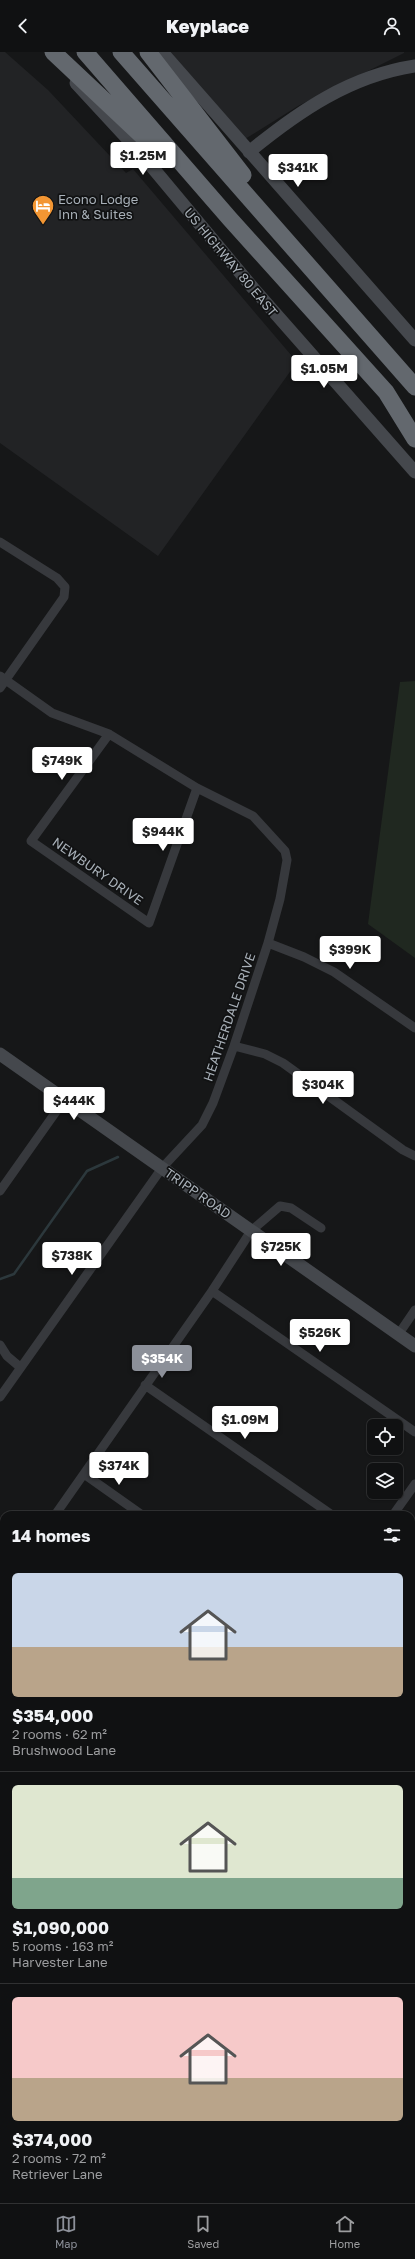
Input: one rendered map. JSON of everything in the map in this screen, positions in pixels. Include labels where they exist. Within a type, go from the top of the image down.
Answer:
[{"type":"highway","points":[[53,52],[130,123],[172,165],[203,188]]},
{"type":"highway","points":[[85,52],[203,188],[415,425]]},
{"type":"highway","points":[[121,52],[415,387]]},
{"type":"highway","points":[[148,52],[268,208],[284,237]]},
{"type":"highway","points":[[386,392],[415,439]]},
{"type":"main road","name":"US HIGHWAY 80 EAST","points":[[47,52],[137,149],[248,283],[415,472]]},
{"type":"main road","points":[[162,52],[415,340]]},
{"type":"main road","points":[[249,152],[289,119],[336,91],[370,78],[415,66]]},
{"type":"main road","name":"TRIPP ROAD","points":[[0,1054],[415,1346]]},
{"type":"street","points":[[0,542],[56,578],[65,587],[64,597],[3,678],[0,688]]},
{"type":"street","name":"HEATHERDALE DRIVE","points":[[0,1397],[162,1168],[202,1125],[213,1103],[234,1046],[268,943],[280,899],[287,860],[285,851],[253,816],[197,788],[109,734],[52,713],[3,678]]},
{"type":"street","name":"NEWBURY DRIVE","points":[[109,734],[31,840],[149,923],[197,788]]},
{"type":"street","points":[[268,943],[304,956],[334,972],[415,1028]]},
{"type":"street","points":[[234,1046],[264,1054],[283,1063],[403,1150],[415,1156]]},
{"type":"street","points":[[0,1191],[65,1099]]},
{"type":"street","points":[[58,1511],[145,1384],[212,1291],[251,1231],[280,1206],[291,1208],[321,1228]]},
{"type":"street","points":[[212,1291],[415,1432]]},
{"type":"street","points":[[398,1335],[415,1310]]},
{"type":"street","points":[[0,1345],[7,1356],[20,1367]]},
{"type":"street","points":[[145,1384],[326,1511]]},
{"type":"street","points":[[84,1474],[136,1511]]},
{"type":"street","points":[[396,1511],[415,1484]]},
{"type":"shaded area","points":[[0,52],[5,52],[48,90],[126,173],[133,169],[297,362],[158,556],[0,443]]},
{"type":"shaded area","points":[[169,52],[404,53],[298,106],[245,139]]},
{"type":"shaded area","points":[[415,681],[415,958],[368,924],[400,682]]},
{"type":"waterway","points":[[0,1279],[14,1274],[87,1171],[118,1157]]},
{"type":"place","name":"Econo Lodge Inn & Suites","points":[[43,226]]}]
